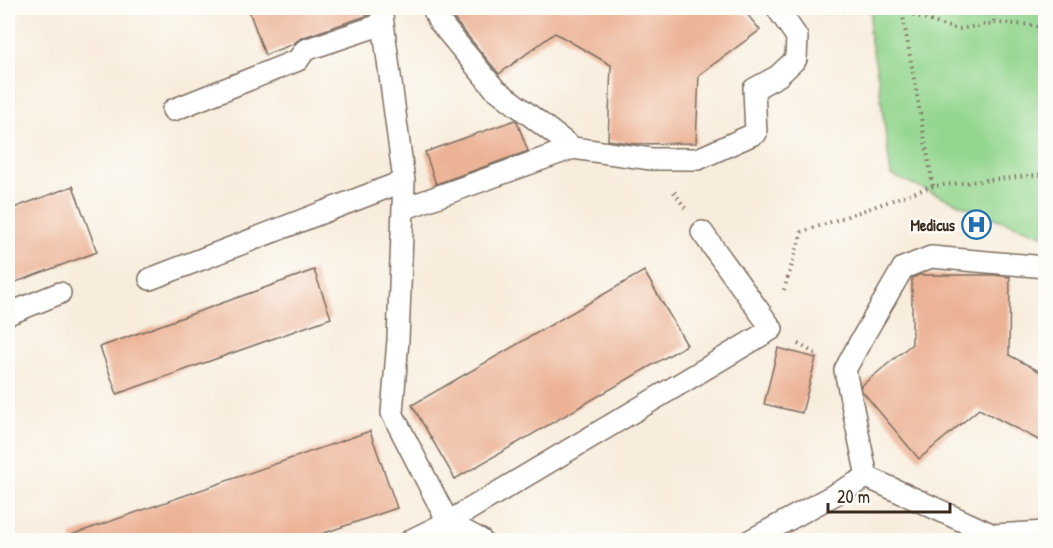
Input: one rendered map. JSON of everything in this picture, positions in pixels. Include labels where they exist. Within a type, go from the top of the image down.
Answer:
[{"type":"lane","points":[[433,8],[438,20],[494,88],[573,148]]},
{"type":"lane","points":[[403,209],[573,148],[651,159],[698,159],[756,133],[754,89],[778,76],[796,59],[797,37],[777,8]]},
{"type":"lane","points":[[173,110],[298,60],[305,50],[382,16],[404,181],[398,340],[392,413],[448,522],[481,540]]},
{"type":"lane","points":[[150,279],[404,181]]},
{"type":"lane","points":[[411,540],[448,522],[772,329],[702,232]]},
{"type":"lane","points":[[867,477],[845,370],[903,268],[931,257],[1046,267]]},
{"type":"lane","points":[[8,314],[60,294]]},
{"type":"lane","points":[[867,477],[993,535],[1046,532]]},
{"type":"lane","points":[[751,540],[867,477]]},
{"type":"path","points":[[993,8],[994,24]]},
{"type":"path","points":[[903,9],[933,186]]},
{"type":"path","points":[[812,12],[903,9],[945,26],[959,28],[994,24],[1034,25],[1046,30]]},
{"type":"path","points":[[651,159],[702,232]]},
{"type":"path","points":[[845,370],[772,329],[802,232],[933,186],[1046,174]]},
{"type":"green space","points":[[872,8],[1045,8],[1045,236],[983,214],[891,175],[878,76],[869,32]]},
{"type":"building","points":[[248,8],[369,8],[369,15],[301,38],[293,44],[265,55]]},
{"type":"building","points":[[447,8],[742,8],[760,30],[699,75],[696,143],[635,144],[608,140],[611,65],[555,33],[499,74]]},
{"type":"building","points":[[515,120],[528,151],[436,184],[425,152]]},
{"type":"building","points":[[73,186],[97,252],[8,285],[8,210]]},
{"type":"building","points":[[314,270],[331,318],[117,394],[100,347]]},
{"type":"building","points":[[644,271],[687,345],[455,479],[412,405]]},
{"type":"building","points":[[919,275],[1010,277],[1009,355],[1046,375],[1046,444],[979,409],[919,459],[862,391],[861,386],[912,344],[912,278]]},
{"type":"building","points":[[778,348],[816,358],[802,413],[764,404]]},
{"type":"building","points":[[370,431],[397,508],[304,540],[72,540],[71,535]]},
{"type":"place","name":"Medicus","points":[[976,225]]}]
